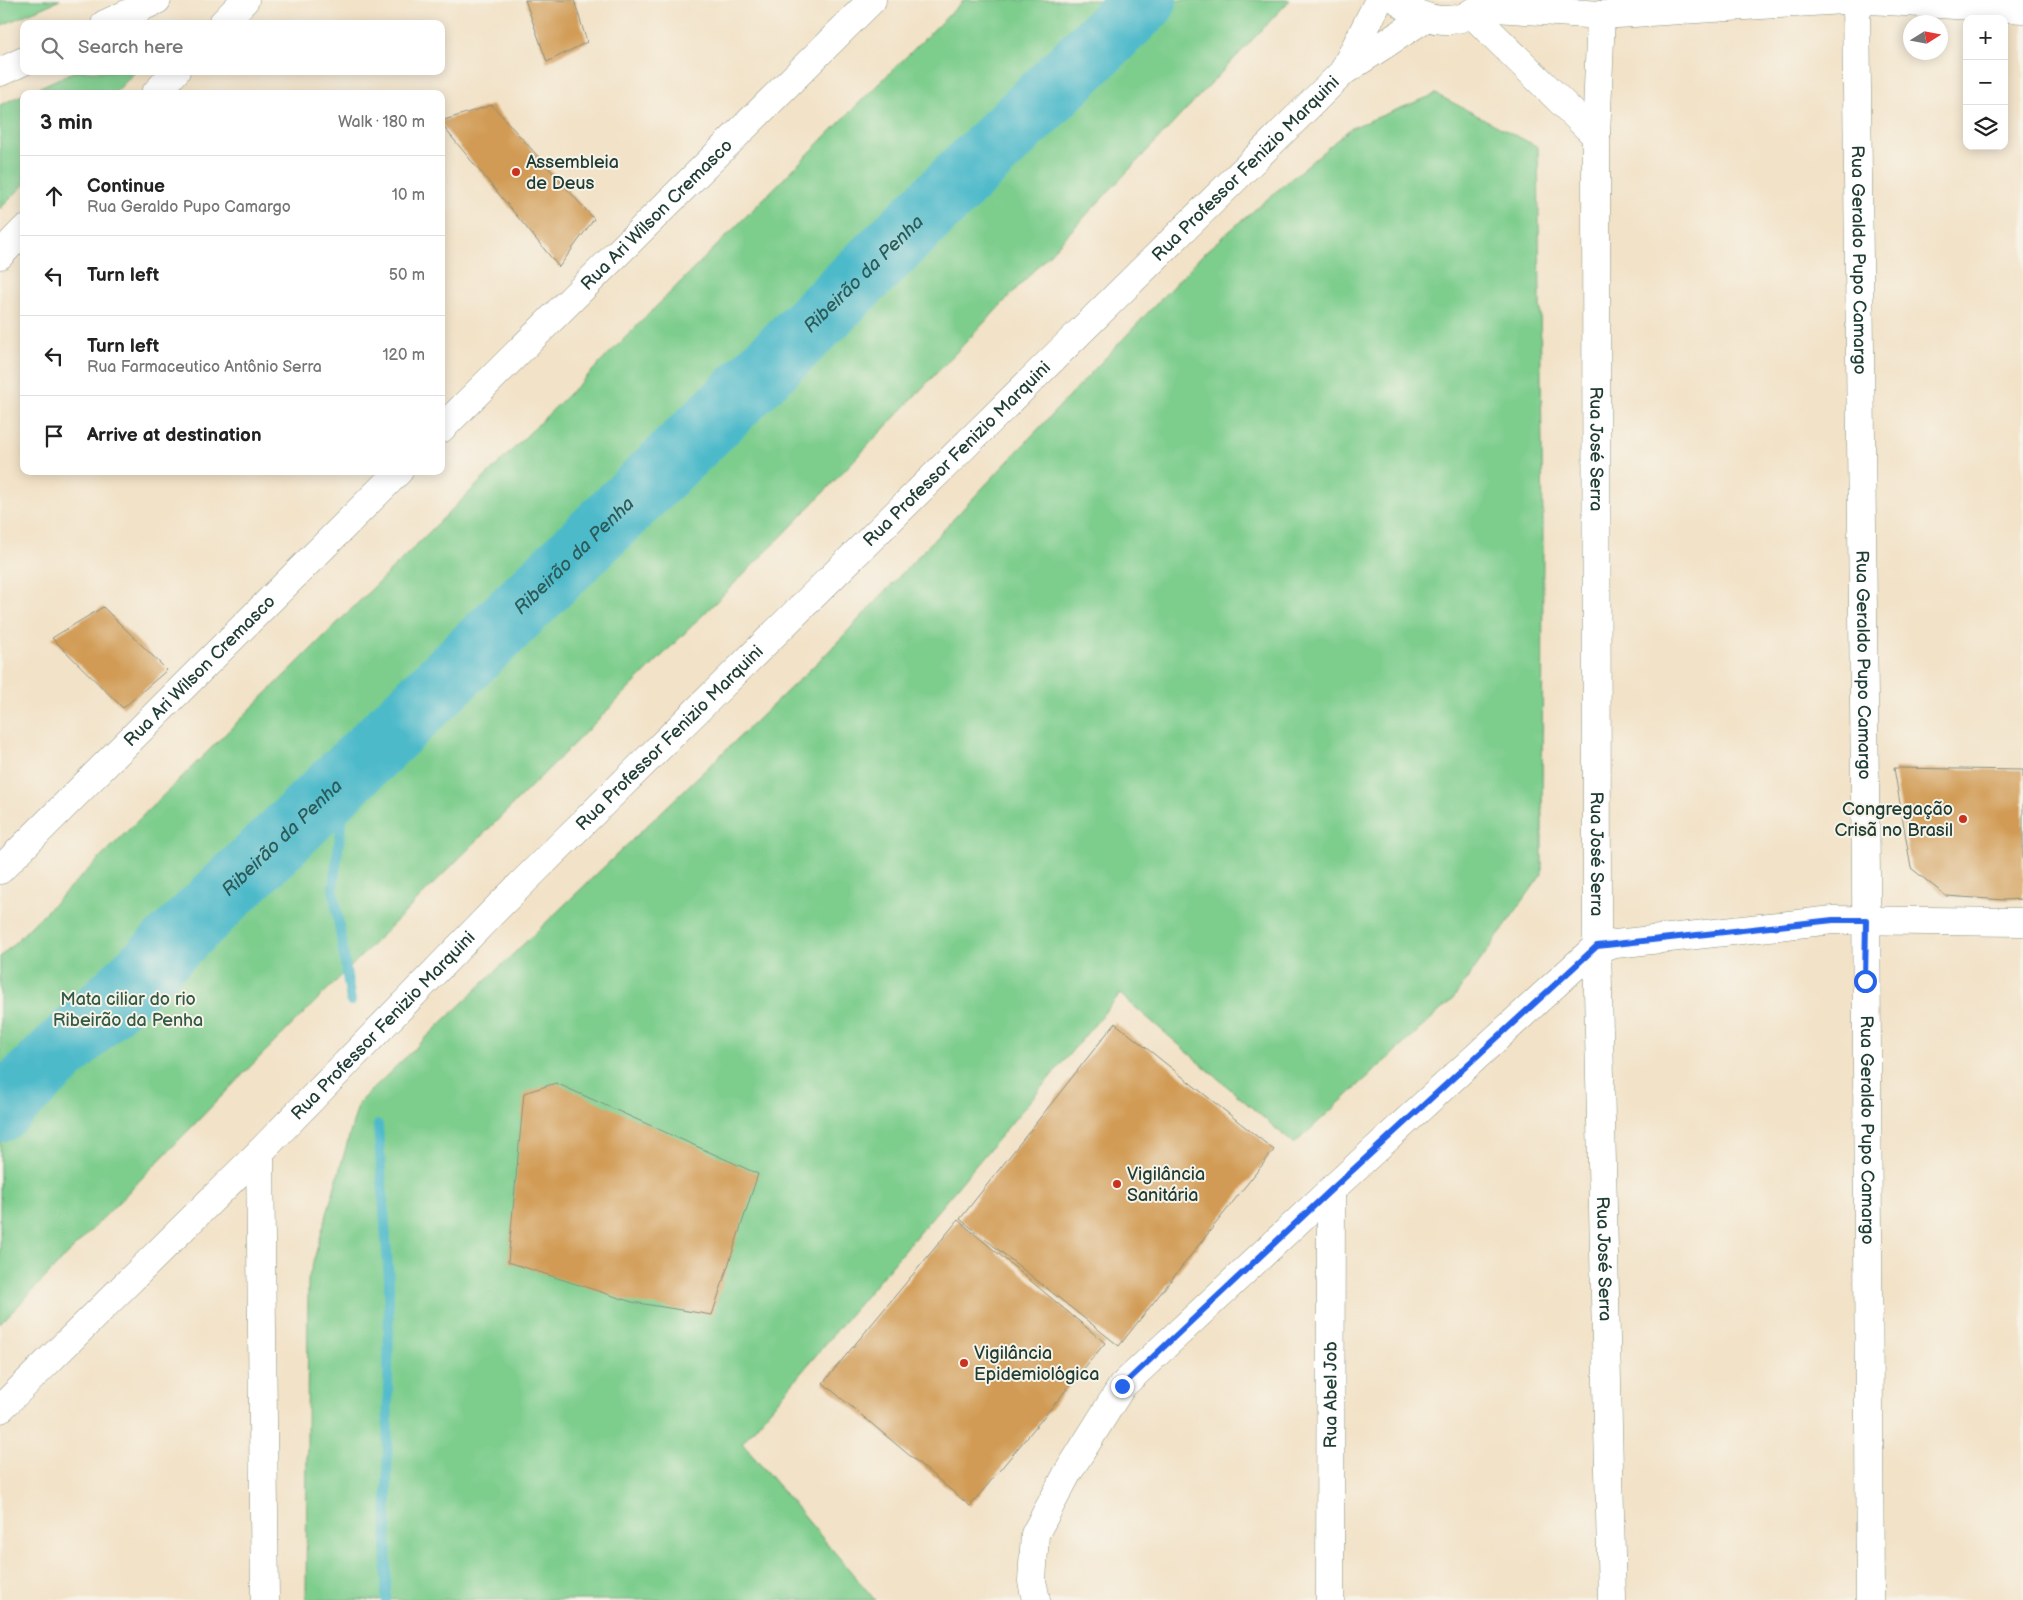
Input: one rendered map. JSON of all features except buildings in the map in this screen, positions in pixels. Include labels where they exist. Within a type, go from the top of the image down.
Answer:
[{"type":"street","points":[[114,20],[157,0]]},
{"type":"street","points":[[226,20],[245,0]]},
{"type":"street","name":"Rua Ari Wilson Cremasco","points":[[445,425],[872,0]]},
{"type":"street","points":[[1344,71],[1379,0]]},
{"type":"street","points":[[1398,0],[1408,9],[1425,18],[1445,21],[1464,17],[1480,7],[1562,7],[1601,15],[1843,0]]},
{"type":"street","name":"Rua Geraldo Pupo Camargo","points":[[1856,0],[1866,920],[1870,1600]]},
{"type":"street","points":[[1870,0],[2023,9]]},
{"type":"street","points":[[1480,7],[1596,136]]},
{"type":"street","name":"Rua José Serra","points":[[1601,15],[1596,136],[1597,946],[1612,1600]]},
{"type":"street","points":[[1344,71],[1425,18]]},
{"type":"street","points":[[0,72],[20,63]]},
{"type":"street","name":"Rua Professor Fenizio Marquini","points":[[0,1409],[260,1152],[499,906],[1344,71]]},
{"type":"street","points":[[159,90],[172,75]]},
{"type":"street","points":[[0,254],[20,234]]},
{"type":"street","name":"Rua Ari Wilson Cremasco","points":[[0,870],[395,475]]},
{"type":"street","points":[[1036,1600],[1032,1581],[1035,1534],[1067,1474],[1122,1386],[1331,1190],[1597,946],[1833,920],[2023,922]]},
{"type":"street","points":[[260,1152],[265,1600]]},
{"type":"street","name":"Rua Abel Job","points":[[1330,1600],[1331,1190]]},
{"type":"green space","points":[[0,0],[60,0],[0,26]]},
{"type":"green space","name":"Mata ciliar do rio Ribeirão da Penha","points":[[964,0],[1290,0],[785,533],[251,1066],[0,1324],[0,957]]},
{"type":"green space","points":[[66,75],[132,75],[118,90],[34,90]]},
{"type":"green space","points":[[1436,94],[1538,147],[1543,521],[1542,874],[1453,999],[1294,1144],[1120,994],[742,1443],[875,1600],[306,1600],[308,1280],[359,1102],[828,652],[1206,251],[1351,128]]},
{"type":"green space","points":[[20,96],[20,189],[0,209],[0,105]]},
{"type":"waterway","name":"Ribeirão da Penha","points":[[0,1110],[537,592],[1145,0]]},
{"type":"waterway","points":[[348,774],[333,888],[351,1001]]},
{"type":"waterway","points":[[378,1125],[389,1281],[386,1600]]},
{"type":"place","name":"Assembleia de Deus","points":[[516,172]]},
{"type":"place","name":"Congregação Crisã no Brasil","points":[[1963,819]]},
{"type":"place","name":"Vigilância Sanitária","points":[[1117,1184]]},
{"type":"place","name":"Vigilância Epidemiológica","points":[[964,1363]]},
{"type":"route","points":[[1122,1386],[1331,1190],[1597,946],[1833,920],[1866,920],[1865,981]]}]
